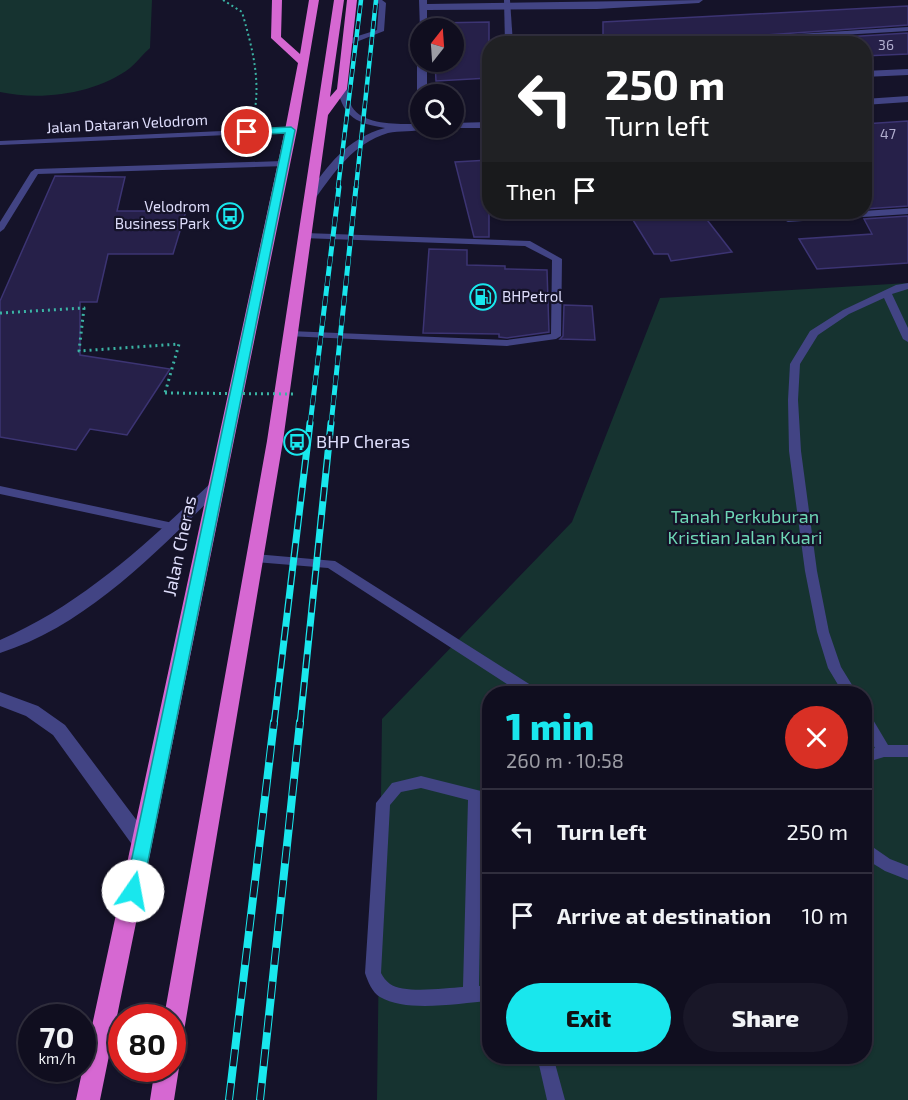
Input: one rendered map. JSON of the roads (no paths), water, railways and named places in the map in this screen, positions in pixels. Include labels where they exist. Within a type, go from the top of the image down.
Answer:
[{"type":"highway","points":[[277,0],[276,38],[303,62]]},
{"type":"highway","name":"Jalan Cheras","points":[[88,1100],[291,130],[314,0]]},
{"type":"highway","points":[[178,1004],[255,558],[339,0]]},
{"type":"highway","points":[[322,115],[342,89],[352,0]]},
{"type":"highway","points":[[162,1100],[165,1082]]},
{"type":"street","points":[[423,4],[699,0]]},
{"type":"street","points":[[872,74],[908,72]]},
{"type":"street","points":[[342,89],[349,111],[362,119],[410,127]]},
{"type":"street","points":[[872,101],[908,99]]},
{"type":"street","points":[[464,126],[482,125]]},
{"type":"street","points":[[310,196],[340,155],[366,136],[400,127]]},
{"type":"street","points":[[872,213],[908,211]]},
{"type":"street","points":[[0,647],[80,606],[130,567],[217,485]]},
{"type":"street","points":[[0,699],[32,711],[59,729],[143,844]]},
{"type":"lane","points":[[348,42],[380,31],[383,3],[377,0]]},
{"type":"lane","points":[[507,3],[509,36]]},
{"type":"lane","points":[[784,36],[908,29]]},
{"type":"lane","name":"Jalan Dataran Velodrom","points":[[0,143],[291,130]]},
{"type":"lane","points":[[0,229],[35,172],[283,164]]},
{"type":"lane","points":[[290,334],[507,343],[556,336],[557,259],[527,243],[305,236]]},
{"type":"lane","points":[[846,686],[835,668],[823,632],[811,571],[795,451],[793,400],[795,364],[814,333],[846,312],[899,287],[908,286]]},
{"type":"lane","points":[[887,294],[908,339]]},
{"type":"lane","points":[[0,490],[173,527]]},
{"type":"lane","points":[[255,558],[331,564],[458,643],[522,686]]},
{"type":"lane","points":[[872,731],[884,751]]},
{"type":"lane","points":[[872,755],[884,751],[908,751]]},
{"type":"lane","points":[[471,994],[482,797],[421,782],[407,783],[397,787],[383,803],[373,972],[377,983],[387,993],[401,997],[471,994],[482,993]]},
{"type":"lane","points":[[872,856],[895,870],[908,873]]},
{"type":"lane","points":[[547,1064],[556,1100]]},
{"type":"railway","points":[[338,188],[361,0]]},
{"type":"railway","points":[[356,188],[376,0]]},
{"type":"railway","points":[[310,425],[339,187]]},
{"type":"railway","points":[[331,425],[356,187]]},
{"type":"railway","points":[[274,724],[310,423]]},
{"type":"railway","points":[[300,724],[331,423]]},
{"type":"railway","points":[[229,1100],[274,722]]},
{"type":"railway","points":[[260,1100],[300,722]]},
{"type":"place","name":"Velodrom Business Park","points":[[230,216]]},
{"type":"place","name":"BHPetrol","points":[[483,297]]},
{"type":"place","name":"BHP Cheras","points":[[297,442]]},
{"type":"park label","name":"Tanah Perkuburan Kristian Jalan Kuari","points":[[745,527]]}]
